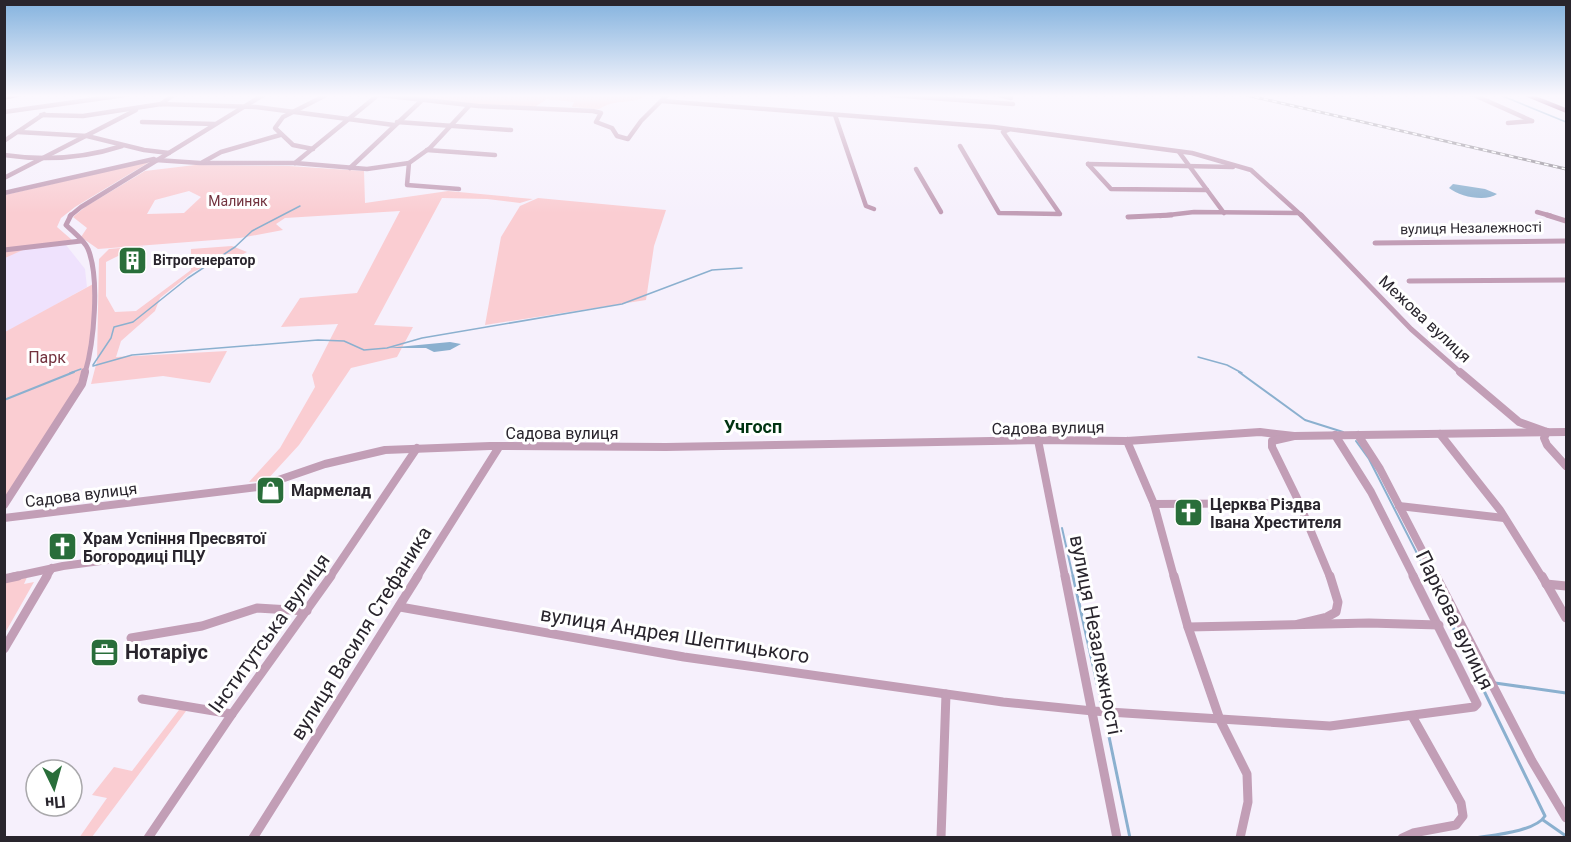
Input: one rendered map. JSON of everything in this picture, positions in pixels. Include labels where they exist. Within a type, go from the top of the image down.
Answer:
[{"type":"street","points":[[58,134],[87,136],[169,153]]},
{"type":"street","points":[[4,178],[90,134]]},
{"type":"street","points":[[4,505],[82,384],[87,367],[95,283],[91,255],[66,225],[69,217],[81,207],[199,134]]},
{"type":"street","points":[[295,163],[332,134]]},
{"type":"street","points":[[350,168],[385,134]]},
{"type":"street","points":[[156,160],[200,163],[295,163],[367,169],[409,163],[427,150],[441,134]]},
{"type":"street","points":[[616,134],[628,139],[631,134]]},
{"type":"street","points":[[841,134],[866,207],[874,209]]},
{"type":"street","points":[[960,146],[999,213],[1060,214],[1005,134]]},
{"type":"street","points":[[1049,134],[1179,152],[1245,168]]},
{"type":"street","points":[[200,163],[221,152],[280,135],[293,145],[313,149]]},
{"type":"street","points":[[4,155],[38,160],[64,160],[100,154],[124,145]]},
{"type":"street","points":[[427,150],[495,155]]},
{"type":"street","points":[[1179,152],[1224,213]]},
{"type":"street","points":[[4,192],[162,157]]},
{"type":"street","points":[[409,163],[406,185],[459,189]]},
{"type":"street","points":[[1207,190],[1111,189],[1088,164],[1245,168]]},
{"type":"street","name":"Межова вулиця","points":[[1245,168],[1258,175],[1297,211],[1411,329],[1504,411],[1519,422],[1547,432]]},
{"type":"street","points":[[916,169],[941,212]]},
{"type":"street","points":[[1128,217],[1156,217],[1176,213],[1297,211]]},
{"type":"street","points":[[1537,212],[1566,221]]},
{"type":"street","points":[[4,250],[81,241]]},
{"type":"street","name":"вулиця Незалежності","points":[[1376,243],[1566,241]]},
{"type":"street","points":[[1409,281],[1566,280]]},
{"type":"street","name":"Садова вулиця","points":[[4,518],[258,487],[358,455],[417,448],[756,446],[1038,440],[1127,441],[1260,432],[1294,436],[1566,432]]},
{"type":"street","points":[[1547,432],[1544,438],[1546,445],[1566,466]]},
{"type":"street","points":[[1440,434],[1446,446],[1489,496],[1566,618]]},
{"type":"street","name":"Паркова вулиця","points":[[1094,711],[1330,726],[1474,707],[1477,704],[1365,480],[1335,435]]},
{"type":"street","points":[[1358,435],[1380,469],[1532,761],[1566,818]]},
{"type":"street","points":[[1294,436],[1278,438],[1271,442],[1319,549],[1338,602],[1336,612],[1327,617],[1298,624]]},
{"type":"street","name":"вулиця Незалежності","points":[[1038,440],[1094,711],[1117,837]]},
{"type":"street","points":[[1127,441],[1154,504],[1188,627],[1220,720],[1247,774],[1248,802],[1240,837]]},
{"type":"street","name":"вулиця Василя Стефаника","points":[[253,837],[400,608],[499,447]]},
{"type":"street","name":"Інститутська вулиця","points":[[148,837],[232,714],[350,550],[417,448]]},
{"type":"street","points":[[1154,504],[1298,503]]},
{"type":"street","points":[[1399,506],[1504,518]]},
{"type":"street","points":[[4,579],[52,568],[123,558]]},
{"type":"street","points":[[4,649],[52,568]]},
{"type":"street","points":[[1546,584],[1566,586]]},
{"type":"street","points":[[131,638],[202,626],[257,608],[307,611]]},
{"type":"street","name":"вулиця Андрея Шептицького","points":[[400,608],[684,657],[946,694],[1094,711]]},
{"type":"street","points":[[1188,627],[1298,624],[1439,625]]},
{"type":"street","points":[[941,837],[946,694]]},
{"type":"street","points":[[142,699],[232,714]]},
{"type":"street","points":[[1402,837],[1456,825],[1463,816],[1461,803],[1412,716]]},
{"type":"shaded area","points":[[66,245],[85,269],[87,287],[5,333],[5,251]]},
{"type":"green space","points":[[151,161],[75,207],[61,218],[57,227],[72,240],[34,245],[5,258],[5,195]]},
{"type":"green space","name":"Малиняк","points":[[195,165],[289,166],[364,171],[365,203],[448,191],[533,199],[520,203],[487,199],[442,198],[374,325],[413,327],[397,357],[351,368],[299,445],[266,481],[249,482],[280,448],[315,387],[312,375],[338,324],[281,327],[300,298],[357,293],[400,211],[285,218],[276,224],[283,230],[240,238],[98,249],[81,237],[87,228],[73,217],[85,207],[145,171]],"holes":[[[189,191],[201,197],[184,213],[147,214],[155,200]]]},
{"type":"green space","points":[[538,198],[666,210],[654,246],[646,300],[485,325],[501,237],[520,206]]},
{"type":"green space","points":[[143,246],[138,253],[118,256],[106,262],[106,296],[115,312],[136,311],[191,270],[191,249],[232,246],[247,252],[216,269],[214,262],[193,272],[160,298],[155,311],[121,341],[116,357],[227,351],[210,383],[163,376],[91,384],[97,361],[99,259],[109,249]]},
{"type":"green space","name":"Парк","points":[[95,283],[89,359],[82,384],[5,505],[5,332]]},
{"type":"green space","points":[[28,575],[24,584],[34,582],[5,633],[5,580]]},
{"type":"green space","points":[[182,706],[189,707],[92,837],[79,838],[107,798],[92,795],[114,767],[132,771]]},
{"type":"water","points":[[1453,184],[1485,189],[1497,194],[1486,198],[1466,196],[1449,188]]},
{"type":"water","points":[[450,342],[461,344],[450,350],[434,352],[426,348],[387,348]]},
{"type":"waterway","points":[[93,365],[111,338],[114,327],[133,322],[188,278],[235,247],[252,231],[300,206]]},
{"type":"waterway","points":[[93,366],[132,355],[318,340],[344,341],[364,350],[387,348],[422,338],[622,304],[712,270],[742,268]]},
{"type":"waterway","points":[[1198,357],[1227,365],[1242,373]]},
{"type":"waterway","points":[[70,373],[81,369]]},
{"type":"waterway","points":[[4,400],[74,372]]},
{"type":"waterway","points":[[1239,372],[1305,420],[1343,432]]},
{"type":"waterway","points":[[1356,441],[1369,459],[1429,577]]},
{"type":"waterway","points":[[1062,528],[1073,577]]},
{"type":"waterway","points":[[1073,576],[1103,710]]},
{"type":"waterway","points":[[1428,576],[1545,816],[1532,826],[1523,829],[1474,838]]},
{"type":"waterway","points":[[1495,683],[1566,693]]},
{"type":"waterway","points":[[1107,727],[1130,838]]},
{"type":"waterway","points":[[1543,820],[1566,836]]},
{"type":"railway","points":[[1416,134],[1566,169]]},
{"type":"place","name":"Вітрогенератор","points":[[132,260]]},
{"type":"place","name":"Мармелад","points":[[270,490]]},
{"type":"place","name":"Церква Різдва Івана Хрестителя","points":[[1189,513]]},
{"type":"place","name":"Храм Успіння Пресвятої Богородиці ПЦУ","points":[[62,547]]},
{"type":"place","name":"Нотаріус","points":[[104,652]]},
{"type":"district","name":"Учгосп","points":[[753,426]]}]
